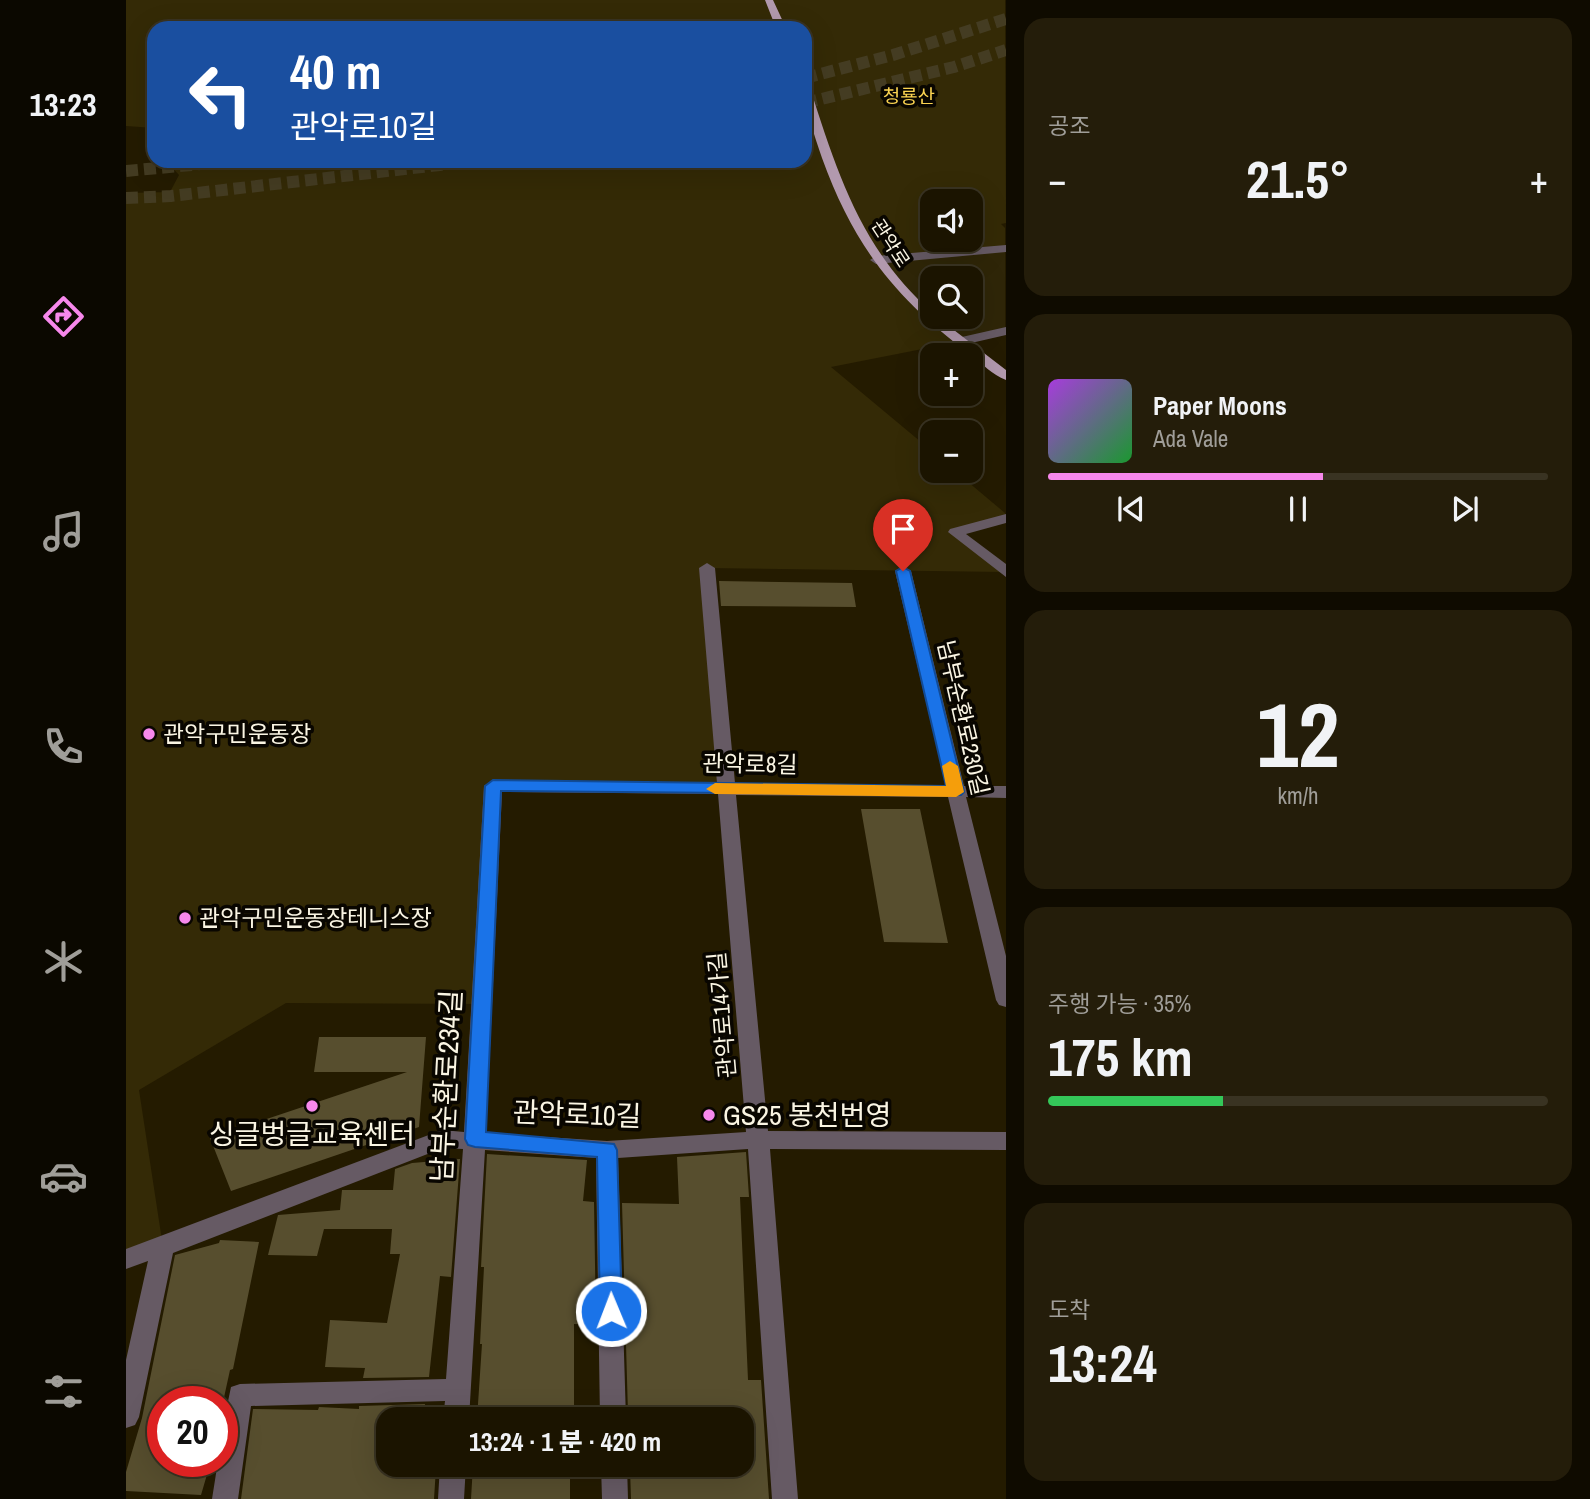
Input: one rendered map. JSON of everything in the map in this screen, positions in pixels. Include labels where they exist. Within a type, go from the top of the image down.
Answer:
[{"type":"main road","points":[[769,0],[778,21]]},
{"type":"main road","name":"관악로","points":[[812,108],[839,187],[876,260],[912,301],[958,342],[1006,376]]},
{"type":"street","points":[[876,260],[1006,248]]},
{"type":"street","points":[[958,342],[1006,331]]},
{"type":"street","points":[[1006,518],[956,531],[1006,572]]},
{"type":"street","name":"관악로14가길","points":[[707,568],[758,1140],[785,1499]]},
{"type":"street","name":"남부순환로230길","points":[[903,571],[1006,1000]]},
{"type":"street","name":"관악로8길","points":[[493,786],[1006,792]]},
{"type":"street","name":"남부순환로234길","points":[[457,1407],[475,1139],[493,786]]},
{"type":"street","name":"관악로10길","points":[[126,1259],[442,1139],[475,1139],[607,1150],[758,1140],[1006,1141]]},
{"type":"street","points":[[607,1150],[613,1407]]},
{"type":"street","points":[[126,1417],[163,1247]]},
{"type":"street","points":[[225,1499],[240,1395],[458,1390]]},
{"type":"street","points":[[451,1499],[452,1477]]},
{"type":"street","points":[[614,1477],[615,1499]]},
{"type":"shaded area","points":[[1005,248],[1005,331],[958,342],[943,329],[983,329],[983,266],[920,266],[920,306],[876,260]]},
{"type":"green space","name":"청룡산","points":[[126,0],[1005,0],[1006,223],[1001,224],[1005,228],[1005,248],[983,250],[983,189],[920,189],[920,252],[962,252],[877,260],[892,280],[920,306],[920,329],[944,329],[958,342],[920,343],[920,349],[831,367],[920,441],[920,483],[969,483],[1005,513],[1005,518],[956,531],[1005,572],[707,568],[726,789],[494,786],[482,1004],[286,1003],[139,1090],[163,1247],[126,1259],[126,193],[170,192],[179,175],[172,168],[812,168],[812,21],[147,21],[147,128],[126,126]]},
{"type":"building","points":[[719,581],[852,583],[856,607],[721,606]]},
{"type":"building","points":[[861,809],[920,809],[948,943],[884,942]]},
{"type":"building","points":[[319,1037],[426,1037],[419,1127],[231,1191],[210,1138],[407,1072],[314,1072]]},
{"type":"building","points":[[746,1152],[749,1197],[740,1197],[748,1380],[761,1380],[769,1499],[631,1499],[630,1477],[754,1477],[754,1407],[628,1407],[622,1203],[679,1204],[677,1157]]},
{"type":"building","points":[[487,1154],[587,1160],[583,1201],[594,1202],[596,1325],[574,1324],[574,1407],[478,1407],[484,1267],[481,1267]]},
{"type":"building","points":[[460,1159],[451,1277],[440,1276],[429,1377],[363,1378],[365,1368],[325,1367],[330,1320],[387,1323],[400,1254],[390,1254],[392,1229],[324,1229],[317,1256],[268,1255],[278,1215],[340,1210],[342,1190],[393,1190],[395,1169],[412,1163]]},
{"type":"building","points":[[220,1240],[259,1242],[233,1369],[230,1370],[226,1386],[148,1386],[175,1255],[219,1243]]},
{"type":"building","points":[[147,1393],[147,1477],[206,1477],[201,1495],[126,1491],[126,1472]]},
{"type":"building","points":[[425,1404],[425,1407],[376,1407],[376,1477],[435,1477],[434,1499],[241,1499],[253,1409],[359,1409],[359,1406]]},
{"type":"building","points":[[472,1477],[570,1477],[570,1499],[471,1499]]},
{"type":"tunnel","points":[[812,76],[893,55],[1006,19]]},
{"type":"tunnel","points":[[812,101],[954,67],[1006,50]]},
{"type":"tunnel","points":[[126,171],[158,168]]},
{"type":"tunnel","points":[[126,198],[171,196],[413,168]]},
{"type":"slow traffic","points":[[715,789],[956,792],[950,766]]},
{"type":"place","name":"관악구민운동장","points":[[149,734]]},
{"type":"place","name":"관악구민운동장테니스장","points":[[185,918]]},
{"type":"place","name":"싱글벙글교육센터","points":[[312,1106]]},
{"type":"place","name":"GS25 봉천번영","points":[[709,1115]]},
{"type":"route","points":[[611,1311],[607,1150],[475,1139],[493,786],[956,792],[903,571]]}]
